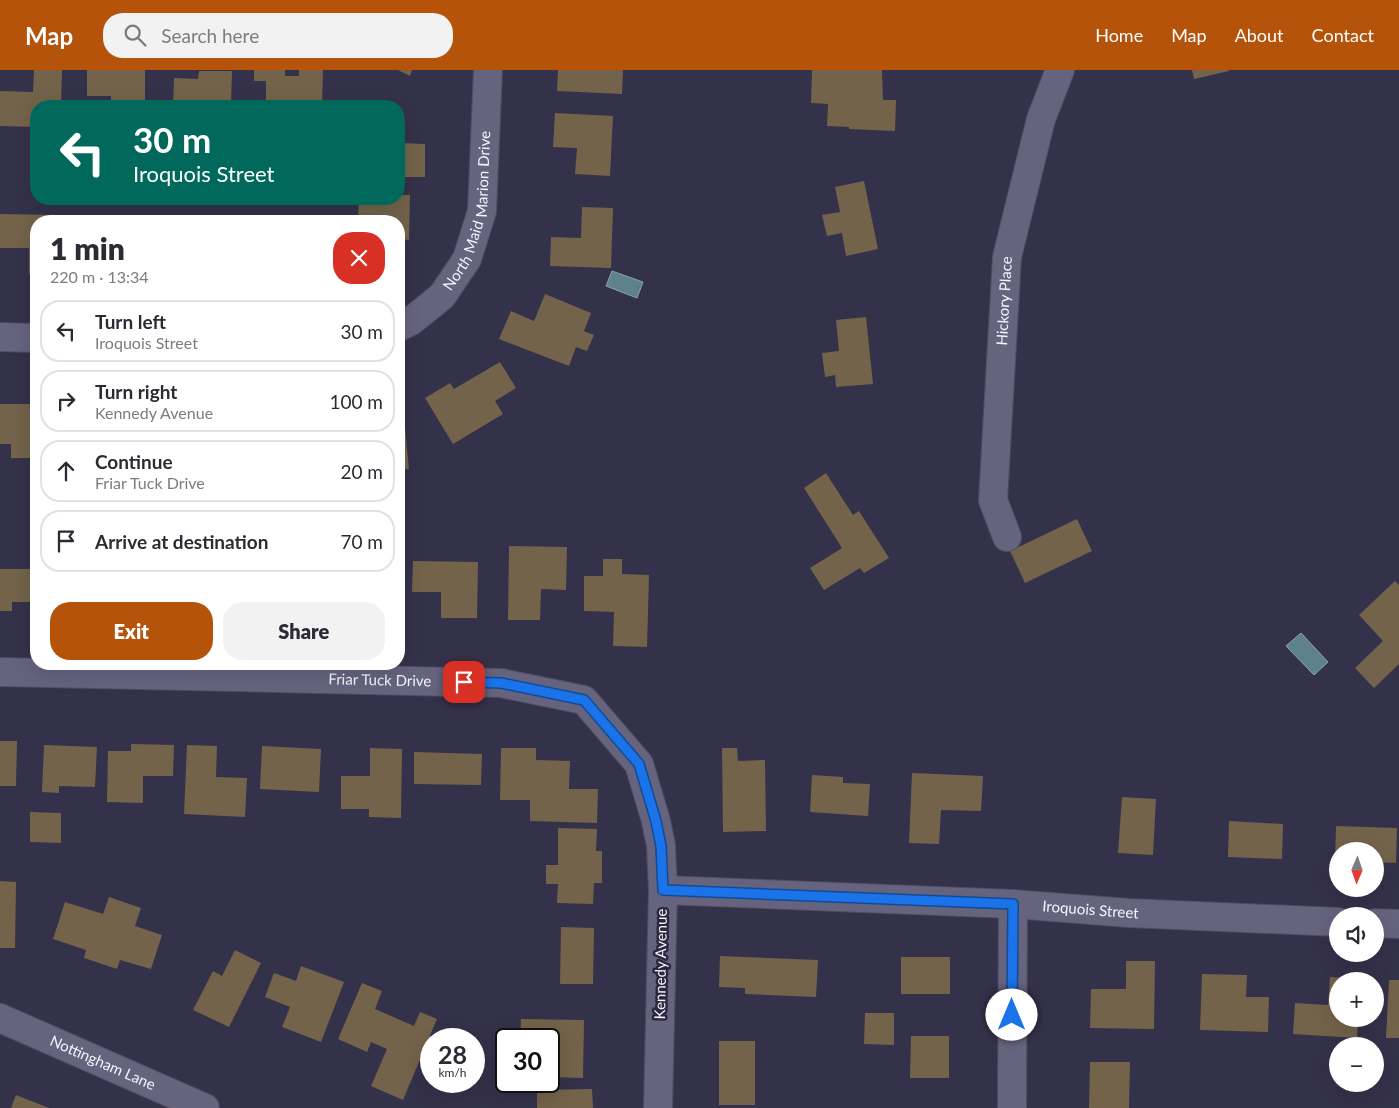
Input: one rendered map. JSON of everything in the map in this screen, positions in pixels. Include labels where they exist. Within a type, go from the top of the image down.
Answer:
[{"type":"street","name":"North Maid Marion Drive","points":[[405,324],[442,296],[467,258],[482,211],[488,70]]},
{"type":"street","name":"Hickory Place","points":[[1007,537],[993,500],[1007,257],[1041,119],[1060,70]]},
{"type":"street","points":[[0,337],[30,338]]},
{"type":"street","name":"Friar Tuck Drive","points":[[0,672],[501,683],[584,700],[639,764],[656,821]]},
{"type":"street","name":"Kennedy Avenue","points":[[656,821],[661,846],[663,890],[658,1108]]},
{"type":"street","name":"Iroquois Street","points":[[663,890],[1013,904],[1129,913],[1329,922]]},
{"type":"street","points":[[1012,1108],[1013,904]]},
{"type":"street","points":[[1384,923],[1399,924]]},
{"type":"street","name":"Nottingham Lane","points":[[0,1018],[205,1108]]},
{"type":"shaded area","points":[[612,271],[643,282],[637,298],[606,286]]},
{"type":"shaded area","points":[[1301,633],[1328,662],[1314,675],[1286,646]]},
{"type":"building","points":[[34,70],[62,70],[61,100],[30,100],[30,127],[0,126],[0,91],[33,92]]},
{"type":"building","points":[[87,70],[145,70],[145,100],[111,100],[111,96],[87,96]]},
{"type":"building","points":[[254,70],[285,70],[285,76],[299,76],[299,70],[323,70],[322,100],[266,100],[266,81],[254,81]]},
{"type":"building","points":[[398,70],[412,70],[410,76]]},
{"type":"building","points":[[558,70],[623,70],[622,94],[557,91]]},
{"type":"building","points":[[812,70],[882,70],[883,100],[896,100],[895,131],[827,126],[828,104],[811,103]]},
{"type":"building","points":[[1192,70],[1229,70],[1229,71],[1194,79]]},
{"type":"building","points":[[199,71],[232,71],[231,100],[173,100],[174,78],[198,79]]},
{"type":"building","points":[[555,113],[613,116],[610,176],[575,174],[577,148],[553,147]]},
{"type":"building","points":[[405,143],[425,144],[425,177],[405,177]]},
{"type":"building","points":[[864,181],[878,249],[846,256],[842,233],[827,236],[822,215],[840,212],[835,187]]},
{"type":"building","points":[[405,195],[410,195],[409,240],[405,240],[405,215],[358,215],[359,205],[405,205]]},
{"type":"building","points":[[582,207],[613,208],[611,268],[550,266],[551,237],[581,238]]},
{"type":"building","points":[[0,214],[58,215],[30,215],[30,274],[29,248],[0,248]]},
{"type":"building","points":[[545,294],[591,313],[584,331],[594,335],[587,351],[576,347],[569,366],[499,339],[511,311],[534,321]]},
{"type":"building","points":[[866,317],[873,384],[836,387],[835,375],[825,377],[822,353],[839,351],[836,320]]},
{"type":"building","points":[[500,362],[516,388],[495,401],[503,414],[453,444],[425,398],[450,383],[454,389]]},
{"type":"building","points":[[0,404],[30,404],[30,458],[11,458],[11,444],[0,444]]},
{"type":"building","points":[[405,428],[409,469],[405,469]]},
{"type":"building","points":[[826,473],[853,515],[859,511],[889,558],[864,573],[860,568],[824,590],[810,568],[842,548],[804,488]]},
{"type":"building","points":[[1077,519],[1092,551],[1025,583],[1010,551]]},
{"type":"building","points":[[509,546],[567,547],[566,590],[541,589],[540,620],[508,620]]},
{"type":"building","points":[[603,559],[622,559],[622,574],[649,575],[647,647],[613,646],[614,612],[584,611],[584,576],[603,576]]},
{"type":"building","points":[[413,561],[478,562],[477,618],[441,618],[441,592],[412,592]]},
{"type":"building","points":[[0,569],[30,569],[30,602],[12,602],[12,611],[0,611]]},
{"type":"building","points":[[1395,581],[1399,585],[1399,664],[1374,688],[1355,668],[1383,641],[1359,615]]},
{"type":"building","points":[[0,741],[17,741],[16,786],[0,786]]},
{"type":"building","points":[[131,744],[174,745],[173,776],[143,776],[143,803],[107,802],[108,751],[131,751]]},
{"type":"building","points":[[44,745],[97,747],[95,787],[59,786],[59,793],[42,792]]},
{"type":"building","points":[[187,745],[217,746],[216,777],[247,778],[245,817],[184,814]]},
{"type":"building","points":[[262,746],[321,749],[319,792],[260,789]]},
{"type":"building","points":[[370,748],[402,749],[401,818],[369,817],[369,809],[341,809],[341,776],[370,776]]},
{"type":"building","points":[[501,748],[536,748],[536,760],[570,761],[569,789],[598,789],[597,823],[530,821],[530,800],[500,800]]},
{"type":"building","points":[[722,748],[737,748],[738,761],[765,760],[766,831],[723,832]]},
{"type":"building","points":[[414,752],[482,754],[481,785],[414,784]]},
{"type":"building","points":[[912,773],[983,776],[981,811],[941,810],[939,844],[909,843]]},
{"type":"building","points":[[812,775],[843,777],[843,783],[870,784],[868,816],[810,812]]},
{"type":"building","points":[[1122,797],[1156,799],[1153,855],[1118,853]]},
{"type":"building","points":[[30,812],[61,813],[61,843],[30,842]]},
{"type":"building","points":[[1229,821],[1283,824],[1282,859],[1228,857]]},
{"type":"building","points":[[1336,826],[1397,828],[1396,863],[1384,862],[1384,842],[1336,842]]},
{"type":"building","points":[[558,828],[597,829],[596,851],[602,851],[602,883],[594,883],[593,904],[557,903],[558,884],[546,884],[546,865],[558,865]]},
{"type":"building","points":[[0,881],[16,882],[15,948],[0,948]]},
{"type":"building","points":[[109,897],[141,908],[135,926],[162,935],[151,969],[120,960],[117,969],[84,958],[86,950],[53,939],[65,902],[103,914]]},
{"type":"building","points":[[561,927],[594,928],[593,984],[560,984]]},
{"type":"building","points":[[235,950],[261,963],[229,1027],[193,1010],[213,971],[222,976]]},
{"type":"building","points":[[720,956],[818,960],[816,997],[745,994],[745,988],[719,987]]},
{"type":"building","points":[[901,957],[950,957],[950,994],[901,994]]},
{"type":"building","points":[[1126,961],[1155,961],[1154,1029],[1090,1028],[1091,989],[1126,989]]},
{"type":"building","points":[[301,966],[344,982],[321,1042],[282,1027],[290,1007],[265,997],[274,973],[296,981]]},
{"type":"building","points":[[1202,974],[1247,975],[1246,997],[1269,997],[1268,1032],[1200,1030]]},
{"type":"building","points":[[1389,980],[1399,980],[1399,1038],[1386,1038]]},
{"type":"building","points":[[362,983],[382,991],[375,1009],[414,1026],[420,1012],[437,1019],[433,1028],[420,1028],[420,1060],[403,1100],[371,1086],[387,1049],[371,1042],[367,1052],[338,1039]]},
{"type":"building","points":[[1329,991],[1329,1027],[1358,1027],[1357,1037],[1293,1034],[1295,1003],[1328,1005]]},
{"type":"building","points":[[865,1013],[894,1013],[894,1045],[864,1044]]},
{"type":"building","points":[[521,1019],[584,1020],[583,1078],[560,1077],[560,1028],[521,1028]]},
{"type":"building","points":[[911,1036],[949,1036],[949,1078],[910,1078]]},
{"type":"building","points":[[719,1041],[755,1041],[755,1105],[719,1105]]},
{"type":"building","points":[[1090,1062],[1130,1062],[1129,1108],[1089,1108]]},
{"type":"building","points":[[592,1089],[593,1108],[537,1108],[537,1093],[560,1093],[560,1090]]},
{"type":"building","points":[[16,1095],[49,1108],[11,1108]]},
{"type":"route","points":[[464,682],[501,683],[584,700],[639,764],[656,821],[661,846],[663,890],[1013,904],[1012,1015]]}]
